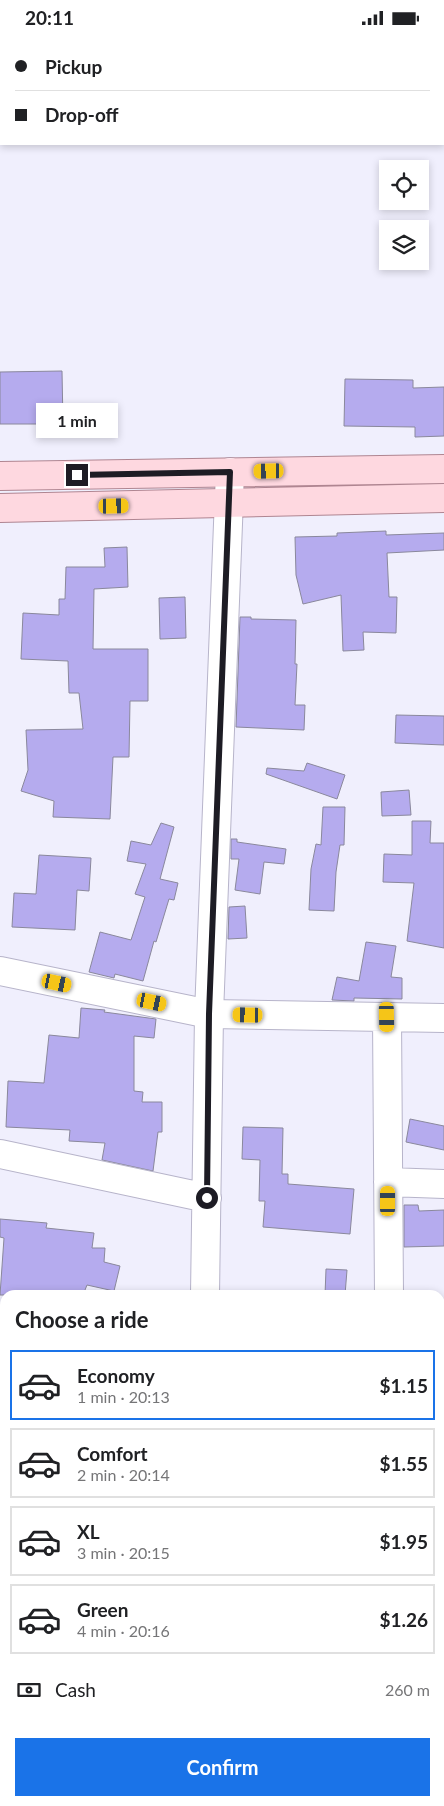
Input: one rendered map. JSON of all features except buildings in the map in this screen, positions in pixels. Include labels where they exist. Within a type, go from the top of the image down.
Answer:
[{"type":"main road","points":[[0,476],[444,469]]},
{"type":"main road","points":[[0,508],[444,498]]},
{"type":"street","points":[[205,1290],[209,1014],[230,472]]},
{"type":"street","points":[[0,971],[209,1014],[444,1018]]},
{"type":"street","points":[[387,1017],[389,1290]]},
{"type":"street","points":[[0,1154],[207,1198]]},
{"type":"street","points":[[388,1182],[444,1184]]},
{"type":"route","points":[[77,475],[230,472],[209,1014],[207,1198]]}]
